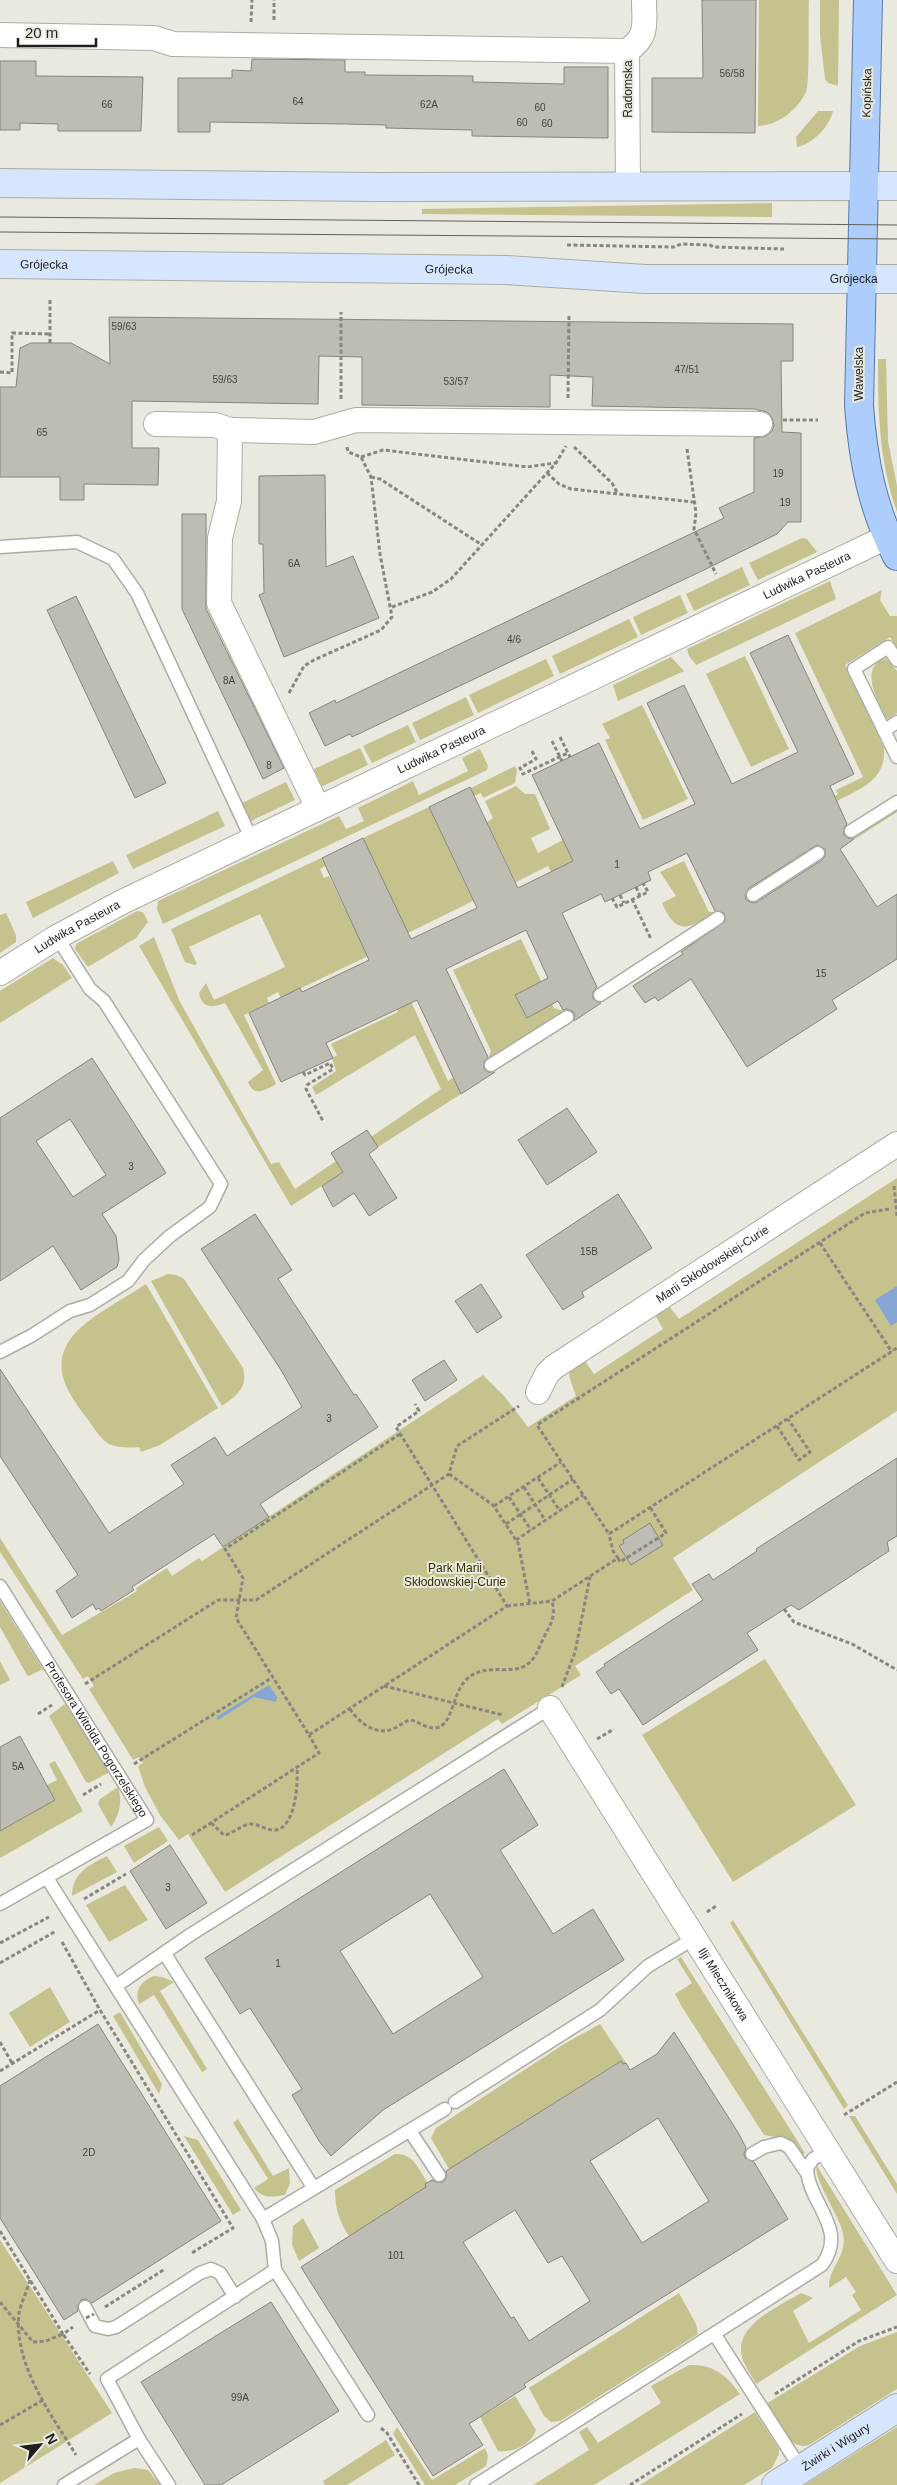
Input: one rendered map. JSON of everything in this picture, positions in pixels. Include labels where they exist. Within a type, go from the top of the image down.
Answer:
[{"type":"main road","name":"Kopińska","points":[[864,186],[868,0]]},
{"type":"main road","points":[[0,183],[385,187],[897,186]]},
{"type":"main road","name":"Wawelska","points":[[864,186],[859,374],[862,443],[871,488],[892,546]]},
{"type":"main road","name":"Grójecka","points":[[0,264],[506,270],[645,279],[897,279]]},
{"type":"main road","name":"Żwirki i Wigury","points":[[776,2485],[897,2408]]},
{"type":"street","name":"Radomska","points":[[628,186],[628,52],[640,41],[644,33],[644,0]]},
{"type":"street","points":[[0,35],[154,38],[172,44],[628,52]]},
{"type":"street","points":[[156,424],[215,425],[230,430],[314,432],[356,420],[770,422]]},
{"type":"street","points":[[230,430],[229,500],[220,538],[219,603],[318,808]]},
{"type":"street","name":"Ludwika Pasteura","points":[[0,973],[57,937],[114,906],[318,808],[892,546]]},
{"type":"street","name":"Marii Skłodowskiej-Curie","points":[[538,1392],[547,1374],[554,1366],[897,1144]]},
{"type":"street","name":"Ilji Miecznikowa","points":[[550,1708],[897,2261]]},
{"type":"lane","points":[[0,547],[77,542],[113,559],[137,594],[252,840]]},
{"type":"lane","points":[[897,660],[888,646],[854,669],[897,757]]},
{"type":"lane","points":[[884,731],[897,722]]},
{"type":"lane","points":[[851,832],[897,802]]},
{"type":"lane","points":[[753,895],[818,853]]},
{"type":"lane","points":[[600,995],[718,918]]},
{"type":"lane","points":[[0,1352],[31,1336],[70,1311],[90,1305],[128,1281],[144,1260],[170,1236],[210,1207],[221,1184],[104,1001],[90,989],[57,937]]},
{"type":"lane","points":[[491,1065],[567,1017]]},
{"type":"lane","name":"Profesora Witolda Pogorzelskiego","points":[[0,1586],[147,1820],[47,1878]]},
{"type":"lane","points":[[116,1986],[550,1708]]},
{"type":"lane","points":[[0,1904],[47,1878],[263,2219],[272,2241],[275,2270],[368,2415]]},
{"type":"lane","points":[[263,2219],[312,2187],[333,2178],[410,2131],[600,2010],[648,1966],[695,1938]]},
{"type":"lane","points":[[164,1954],[312,2187]]},
{"type":"lane","points":[[410,2131],[439,2175]]},
{"type":"lane","points":[[476,2485],[812,2274],[829,2256],[831,2246],[830,2228],[807,2173],[789,2147],[780,2143],[764,2147],[752,2154]]},
{"type":"lane","points":[[807,2173],[808,2163],[827,2150]]},
{"type":"lane","points":[[88,2313],[96,2326],[108,2329],[116,2327],[200,2273],[211,2269],[220,2273],[234,2296]]},
{"type":"lane","points":[[169,2485],[139,2439],[107,2379],[275,2270]]},
{"type":"lane","points":[[715,2335],[801,2469]]},
{"type":"lane","points":[[64,2485],[139,2439]]},
{"type":"path","points":[[560,245],[674,247],[681,244],[710,244],[713,247],[784,249]]},
{"type":"path","points":[[50,300],[50,343]]},
{"type":"path","points":[[341,312],[341,424]]},
{"type":"path","points":[[568,391],[569,315]]},
{"type":"path","points":[[0,372],[12,372],[12,333],[50,334]]},
{"type":"path","points":[[770,422],[818,420]]},
{"type":"path","points":[[392,607],[432,592],[451,579],[556,463],[568,442],[612,482],[618,494]]},
{"type":"path","points":[[686,442],[696,513],[694,529],[716,574]]},
{"type":"path","points":[[361,458],[383,450],[527,467],[556,463]]},
{"type":"path","points":[[274,717],[304,666],[381,630],[392,617],[392,607],[380,554],[371,477],[361,458],[348,452]]},
{"type":"path","points":[[547,473],[560,484],[571,489],[694,502]]},
{"type":"path","points":[[371,477],[380,479],[482,545]]},
{"type":"path","points":[[532,751],[536,760],[520,768],[523,774],[569,755],[560,737]]},
{"type":"path","points":[[552,741],[561,759]]},
{"type":"path","points":[[612,898],[616,907],[640,896],[648,892],[644,883]]},
{"type":"path","points":[[636,887],[640,896]]},
{"type":"path","points":[[620,895],[624,903]]},
{"type":"path","points":[[632,899],[645,926]]},
{"type":"path","points":[[303,1072],[305,1075],[330,1063],[333,1069],[307,1085],[306,1089],[323,1121]]},
{"type":"path","points":[[894,1186],[897,1216]]},
{"type":"path","points":[[650,1507],[666,1533],[620,1562],[613,1551],[610,1534],[537,1425],[865,1213],[889,1209]]},
{"type":"path","points":[[820,1243],[892,1352]]},
{"type":"path","points":[[610,1534],[897,1348]]},
{"type":"path","points":[[38,1714],[218,1600],[256,1600],[449,1474],[457,1446],[538,1392]]},
{"type":"path","points":[[415,1404],[419,1411],[396,1427],[507,1606]]},
{"type":"path","points":[[777,1426],[799,1460],[810,1452],[788,1419]]},
{"type":"path","points":[[192,1835],[319,1753],[236,1618],[242,1578],[225,1549],[400,1434]]},
{"type":"path","points":[[494,1506],[562,1462]]},
{"type":"path","points":[[449,1474],[494,1506],[516,1540],[530,1604]]},
{"type":"path","points":[[538,1478],[560,1511]]},
{"type":"path","points":[[506,1524],[573,1479]]},
{"type":"path","points":[[524,1487],[545,1520]]},
{"type":"path","points":[[516,1540],[583,1495]]},
{"type":"path","points":[[509,1496],[531,1530]]},
{"type":"path","points":[[309,1735],[507,1606],[552,1601],[618,1558]]},
{"type":"path","points":[[550,1708],[562,1687],[575,1652],[590,1576]]},
{"type":"path","points":[[350,1709],[361,1723],[381,1730],[395,1728],[410,1720],[433,1728],[446,1722],[459,1687],[476,1672],[490,1668],[519,1669],[530,1663],[554,1619],[552,1601]]},
{"type":"path","points":[[784,1609],[794,1622],[852,1644],[897,1670]]},
{"type":"path","points":[[141,1760],[273,1677]]},
{"type":"path","points":[[384,1686],[513,1717],[518,1727]]},
{"type":"path","points":[[211,1823],[218,1832],[224,1835],[252,1824],[271,1830],[282,1827],[291,1817],[298,1787],[297,1767]]},
{"type":"path","points":[[48,1917],[100,2010],[233,2228],[184,2258]]},
{"type":"path","points":[[0,1963],[56,1931]]},
{"type":"path","points":[[0,2071],[100,2010]]},
{"type":"path","points":[[0,2042],[12,2063]]},
{"type":"path","points":[[844,2115],[897,2082]]},
{"type":"path","points":[[0,2231],[88,2373],[107,2379]]},
{"type":"path","points":[[0,2302],[33,2342],[46,2342],[63,2334],[88,2313],[167,2268]]},
{"type":"path","points":[[30,2280],[19,2313],[20,2339],[28,2369],[42,2400],[86,2472]]},
{"type":"path","points":[[0,2425],[42,2400]]},
{"type":"path","points":[[387,2433],[419,2485]]},
{"type":"green space","points":[[759,0],[809,0],[809,49],[807,87],[802,99],[792,111],[780,120],[758,126]]},
{"type":"green space","points":[[820,0],[839,0],[838,86],[828,83],[825,79],[820,35]]},
{"type":"green space","points":[[818,111],[833,111],[828,123],[820,134],[809,142],[797,147],[796,137]]},
{"type":"green space","points":[[772,203],[772,217],[422,214],[422,209]]},
{"type":"green space","points":[[878,359],[886,359],[888,441],[897,486],[897,512],[886,474],[883,455],[878,398]]},
{"type":"green space","points":[[802,538],[807,539],[817,552],[758,580],[749,563]]},
{"type":"green space","points":[[742,567],[750,585],[694,611],[686,594]]},
{"type":"green space","points":[[830,581],[836,599],[696,665],[689,656],[687,649]]},
{"type":"green space","points":[[882,590],[880,600],[890,616],[897,616],[897,648],[890,637],[845,665],[884,748],[884,759],[881,768],[871,782],[837,801],[835,796],[838,794],[836,790],[863,777],[795,633]]},
{"type":"green space","points":[[680,595],[688,613],[641,635],[633,617]]},
{"type":"green space","points":[[629,619],[638,637],[560,674],[552,656]]},
{"type":"green space","points":[[745,656],[789,749],[751,767],[706,674]]},
{"type":"green space","points":[[671,657],[684,671],[618,701],[613,685]]},
{"type":"green space","points":[[886,658],[897,671],[897,713],[887,719],[876,695],[871,677],[877,663]]},
{"type":"green space","points":[[546,659],[554,676],[478,713],[469,695]]},
{"type":"green space","points":[[466,697],[474,715],[420,740],[412,723]]},
{"type":"green space","points":[[642,705],[688,799],[643,820],[605,740],[610,738],[602,724]]},
{"type":"green space","points":[[408,725],[416,742],[372,763],[363,746]]},
{"type":"green space","points":[[360,748],[368,765],[323,786],[321,785],[314,769]]},
{"type":"green space","points":[[480,749],[488,766],[487,770],[163,924],[157,909],[158,901],[339,816],[346,829],[364,821],[358,808],[413,781],[419,795],[468,771],[462,758]]},
{"type":"green space","points":[[515,766],[517,770],[515,783],[483,798],[481,793],[474,796],[471,788]]},
{"type":"green space","points":[[286,782],[295,800],[249,822],[240,804]]},
{"type":"green space","points":[[516,786],[525,794],[535,794],[550,829],[531,838],[538,853],[563,840],[573,861],[551,872],[548,866],[516,882],[487,822],[493,818],[485,801]]},
{"type":"green space","points":[[429,807],[473,901],[408,933],[363,838]]},
{"type":"green space","points":[[897,809],[897,812],[855,839],[853,837]]},
{"type":"green space","points":[[218,811],[225,826],[133,869],[126,855]]},
{"type":"green space","points":[[321,858],[325,866],[320,869],[324,878],[329,876],[368,956],[281,998],[278,992],[267,998],[269,1003],[244,1015],[276,1084],[256,1091],[250,1087],[248,1082],[263,1070],[225,1003],[216,1006],[205,1005],[199,993],[206,983],[214,1000],[285,967],[260,914],[189,947],[197,964],[195,965],[185,962],[171,929]]},
{"type":"green space","points":[[113,861],[119,873],[33,918],[26,902]]},
{"type":"green space","points":[[684,861],[709,912],[715,912],[698,923],[684,927],[673,921],[662,903],[676,896],[660,872]]},
{"type":"green space","points":[[137,911],[143,912],[148,922],[136,938],[88,967],[75,949],[76,944]]},
{"type":"green space","points":[[6,913],[16,935],[16,942],[0,953],[0,915]]},
{"type":"green space","points":[[154,937],[179,1000],[271,1164],[279,1162],[295,1189],[336,1161],[343,1172],[291,1206],[139,946]]},
{"type":"green space","points":[[521,939],[554,1008],[564,1011],[488,1059],[491,1051],[453,970]]},
{"type":"green space","points":[[53,958],[63,965],[72,978],[0,1023],[0,991]]},
{"type":"green space","points":[[407,993],[448,1081],[453,1078],[461,1094],[378,1147],[371,1137],[441,1089],[415,1035],[316,1095],[312,1087],[336,1071],[332,1058],[337,1055],[331,1044],[398,1012],[394,1002]]},
{"type":"green space","name":"Park Marii Skłodowskiej-Curie","points":[[897,1178],[897,1411],[673,1558],[693,1590],[575,1666],[581,1675],[502,1724],[498,1719],[225,1892],[188,1834],[179,1840],[160,1815],[145,1787],[138,1766],[143,1763],[139,1757],[133,1760],[89,1689],[94,1686],[88,1676],[83,1679],[0,1552],[0,1538],[62,1635],[137,1591],[136,1588],[167,1568],[172,1576],[199,1558],[202,1561],[483,1375],[505,1397],[528,1427],[576,1396],[569,1376],[570,1370],[585,1361],[594,1374],[663,1329],[655,1315],[669,1306],[679,1319]]},
{"type":"green space","points":[[168,1274],[184,1279],[243,1368],[243,1385],[233,1398],[222,1406],[151,1281]]},
{"type":"green space","points":[[146,1284],[218,1408],[160,1445],[141,1452],[139,1447],[109,1444],[100,1436],[70,1393],[62,1373],[62,1363],[64,1352],[75,1333],[104,1310]]},
{"type":"green space","points":[[0,1601],[43,1669],[29,1676],[27,1675],[0,1627]]},
{"type":"green space","points":[[765,1659],[856,1805],[733,1882],[642,1735]]},
{"type":"green space","points":[[0,1661],[10,1680],[0,1685]]},
{"type":"green space","points":[[65,1704],[110,1772],[89,1783],[86,1782],[49,1716]]},
{"type":"green space","points":[[55,1761],[83,1811],[0,1858],[0,1831],[55,1800],[47,1785],[57,1780],[49,1764]]},
{"type":"green space","points":[[118,1787],[119,1808],[111,1827],[98,1804],[100,1799]]},
{"type":"green space","points":[[159,1827],[168,1841],[134,1863],[124,1846]]},
{"type":"green space","points":[[107,1856],[117,1872],[72,1896],[78,1876],[88,1867]]},
{"type":"green space","points":[[125,1885],[148,1920],[109,1942],[86,1905]]},
{"type":"green space","points":[[733,1920],[848,2105],[844,2109],[730,1923]]},
{"type":"green space","points":[[681,1957],[805,2153],[799,2156],[784,2139],[764,2135],[682,2007],[675,1994],[692,1983],[677,1959]]},
{"type":"green space","points":[[154,1976],[174,1982],[160,1991],[207,2069],[202,2072],[154,1995],[139,2004],[138,1990],[142,1983]]},
{"type":"green space","points":[[50,1987],[70,2022],[30,2047],[9,2013]]},
{"type":"green space","points":[[120,2012],[162,2084],[159,2094],[113,2016]]},
{"type":"green space","points":[[600,2024],[626,2063],[623,2064],[620,2061],[449,2169],[431,2138],[436,2128],[564,2044]]},
{"type":"green space","points":[[849,2116],[855,2116],[897,2184],[897,2194]]},
{"type":"green space","points":[[238,2119],[273,2176],[289,2168],[290,2183],[285,2195],[265,2196],[254,2188],[268,2179],[233,2123]]},
{"type":"green space","points":[[184,2136],[198,2140],[241,2210],[233,2215]]},
{"type":"green space","points":[[395,2154],[407,2156],[415,2163],[428,2183],[425,2184],[426,2187],[349,2236],[338,2214],[335,2190]]},
{"type":"green space","points":[[817,2166],[897,2295],[756,2384],[743,2360],[741,2346],[744,2335],[760,2318],[801,2293],[813,2298],[793,2311],[809,2343],[861,2310],[852,2295],[856,2292],[846,2277],[829,2288],[831,2274],[841,2255],[844,2241],[841,2226],[822,2188]]},
{"type":"green space","points":[[303,2218],[319,2248],[299,2261],[292,2245],[293,2226]]},
{"type":"green space","points":[[0,2240],[112,2413],[0,2483]]},
{"type":"green space","points":[[679,2293],[696,2324],[698,2334],[560,2421],[551,2422],[544,2416],[529,2388]]},
{"type":"green space","points":[[897,2332],[897,2389],[809,2445],[801,2446],[789,2439],[778,2425],[766,2404],[860,2346]]},
{"type":"green space","points":[[689,2365],[706,2366],[719,2372],[730,2381],[740,2394],[594,2485],[533,2485],[589,2450],[579,2432],[587,2427],[598,2443],[661,2403],[651,2386]]},
{"type":"green space","points":[[515,2396],[536,2430],[530,2440],[521,2447],[510,2451],[498,2451],[480,2417]]},
{"type":"green space","points":[[755,2412],[779,2449],[779,2454],[772,2468],[744,2485],[640,2485]]},
{"type":"green space","points":[[397,2427],[432,2480],[485,2448],[488,2456],[486,2466],[455,2485],[425,2485],[393,2434]]},
{"type":"green space","points":[[897,2427],[897,2485],[804,2485]]},
{"type":"green space","points":[[386,2440],[395,2455],[347,2485],[325,2485],[323,2481]]},
{"type":"green space","points":[[134,2468],[148,2470],[160,2485],[94,2485],[114,2473]]},
{"type":"water","points":[[897,1286],[897,1322],[891,1326],[875,1300]]},
{"type":"water","points":[[269,1685],[277,1697],[276,1702],[254,1697],[218,1720],[216,1717]]},
{"type":"building","points":[[702,0],[756,0],[755,133],[652,132],[652,78],[703,78]]},
{"type":"building","points":[[252,59],[345,60],[345,72],[365,72],[365,75],[473,76],[473,82],[564,84],[564,67],[608,67],[608,138],[472,136],[472,130],[386,128],[386,125],[210,122],[210,132],[178,132],[178,78],[232,78],[232,70],[251,71]]},
{"type":"building","points":[[0,61],[36,61],[36,76],[143,77],[141,131],[58,131],[58,124],[20,123],[20,130],[0,130]]},
{"type":"building","points":[[109,317],[793,324],[793,361],[781,361],[782,432],[801,433],[801,522],[788,522],[777,534],[706,569],[352,737],[350,734],[325,746],[309,713],[335,700],[336,703],[724,518],[719,508],[754,492],[754,438],[766,436],[772,431],[774,425],[772,418],[767,412],[754,409],[592,406],[593,377],[550,375],[550,407],[362,405],[362,357],[319,356],[318,404],[132,401],[132,448],[159,448],[158,485],[84,484],[84,500],[60,500],[60,477],[0,477],[0,387],[16,387],[20,348],[31,343],[71,343],[110,364]]},
{"type":"building","points":[[325,475],[326,567],[353,556],[379,618],[284,657],[259,595],[264,593],[263,544],[259,544],[259,476]]},
{"type":"building","points":[[182,514],[206,514],[206,609],[284,768],[263,779],[182,609]]},
{"type":"building","points":[[76,596],[166,783],[135,798],[47,610]]},
{"type":"building","points":[[788,635],[854,774],[830,786],[847,824],[844,828],[844,835],[854,839],[840,849],[877,907],[897,894],[897,959],[832,1000],[837,1009],[747,1067],[691,979],[658,1001],[655,997],[645,1003],[633,986],[683,954],[681,952],[725,921],[724,913],[715,911],[687,853],[648,872],[651,880],[605,902],[601,894],[562,913],[597,987],[593,992],[593,999],[601,1003],[574,1021],[574,1012],[567,1009],[563,1010],[558,1001],[527,1018],[515,995],[548,978],[526,930],[446,969],[488,1057],[484,1062],[484,1069],[488,1072],[495,1072],[461,1094],[417,1000],[326,1043],[333,1058],[281,1082],[249,1013],[300,988],[302,992],[369,960],[322,858],[363,838],[411,939],[477,908],[429,807],[470,787],[518,888],[573,861],[532,775],[599,743],[640,829],[695,804],[647,703],[684,685],[732,784],[798,752],[750,653]],"holes":[[[817,845],[825,849],[825,856],[822,860],[757,902],[753,903],[746,900],[745,895],[749,888]]]},
{"type":"building","points":[[92,1058],[166,1173],[102,1214],[116,1236],[119,1259],[117,1267],[81,1290],[53,1246],[0,1281],[0,1118]],"holes":[[[70,1119],[106,1175],[73,1197],[36,1141]]]},
{"type":"building","points":[[567,1108],[597,1152],[547,1185],[518,1140]]},
{"type":"building","points":[[367,1130],[378,1147],[369,1154],[397,1198],[369,1216],[354,1193],[333,1207],[322,1186],[343,1172],[331,1153]]},
{"type":"building","points":[[618,1194],[652,1248],[582,1292],[584,1297],[563,1310],[526,1255]]},
{"type":"building","points":[[255,1214],[292,1270],[278,1279],[354,1395],[356,1394],[378,1427],[260,1504],[269,1517],[223,1547],[214,1534],[132,1587],[134,1590],[101,1611],[99,1608],[96,1610],[93,1604],[72,1618],[56,1591],[78,1575],[0,1456],[0,1369],[109,1533],[184,1484],[171,1465],[215,1437],[227,1456],[302,1407],[281,1370],[201,1249]]},
{"type":"building","points":[[481,1284],[502,1317],[477,1333],[455,1301]]},
{"type":"building","points":[[444,1360],[457,1380],[425,1401],[412,1380]]},
{"type":"building","points":[[897,1458],[897,1536],[887,1542],[889,1551],[799,1610],[791,1605],[747,1633],[758,1650],[643,1725],[619,1689],[611,1694],[596,1672],[605,1666],[604,1664],[703,1600],[692,1584],[709,1574],[713,1580],[757,1551],[756,1549]]},
{"type":"building","points":[[650,1523],[663,1545],[631,1565],[619,1546],[624,1543],[623,1540]]},
{"type":"building","points":[[20,1736],[55,1800],[0,1831],[0,1747]]},
{"type":"building","points":[[504,1769],[538,1825],[500,1850],[553,1934],[593,1909],[624,1960],[383,2110],[331,2156],[319,2141],[292,2095],[302,2089],[250,2008],[240,2014],[205,1958]],"holes":[[[430,1894],[483,1977],[393,2034],[340,1951]]]},
{"type":"building","points":[[170,1845],[207,1903],[166,1929],[130,1871]]},
{"type":"building","points":[[98,2024],[221,2221],[92,2303],[86,2299],[81,2300],[77,2306],[78,2311],[64,2320],[0,2218],[0,2086]]},
{"type":"building","points":[[674,2032],[739,2134],[746,2148],[745,2158],[754,2162],[788,2219],[524,2384],[526,2387],[469,2424],[483,2445],[433,2476],[301,2267],[426,2187],[425,2184],[432,2180],[443,2182],[446,2178],[446,2171],[621,2061],[623,2064],[626,2063],[630,2070],[657,2054]],"holes":[[[658,2118],[709,2201],[642,2243],[590,2161]],[[515,2210],[548,2263],[562,2256],[590,2301],[529,2341],[514,2317],[511,2318],[463,2242]]]},
{"type":"building","points":[[271,2302],[339,2411],[221,2485],[205,2485],[141,2382]]},
{"type":"tram line","points":[[0,217],[897,225]]},
{"type":"tram line","points":[[0,232],[897,239]]}]
